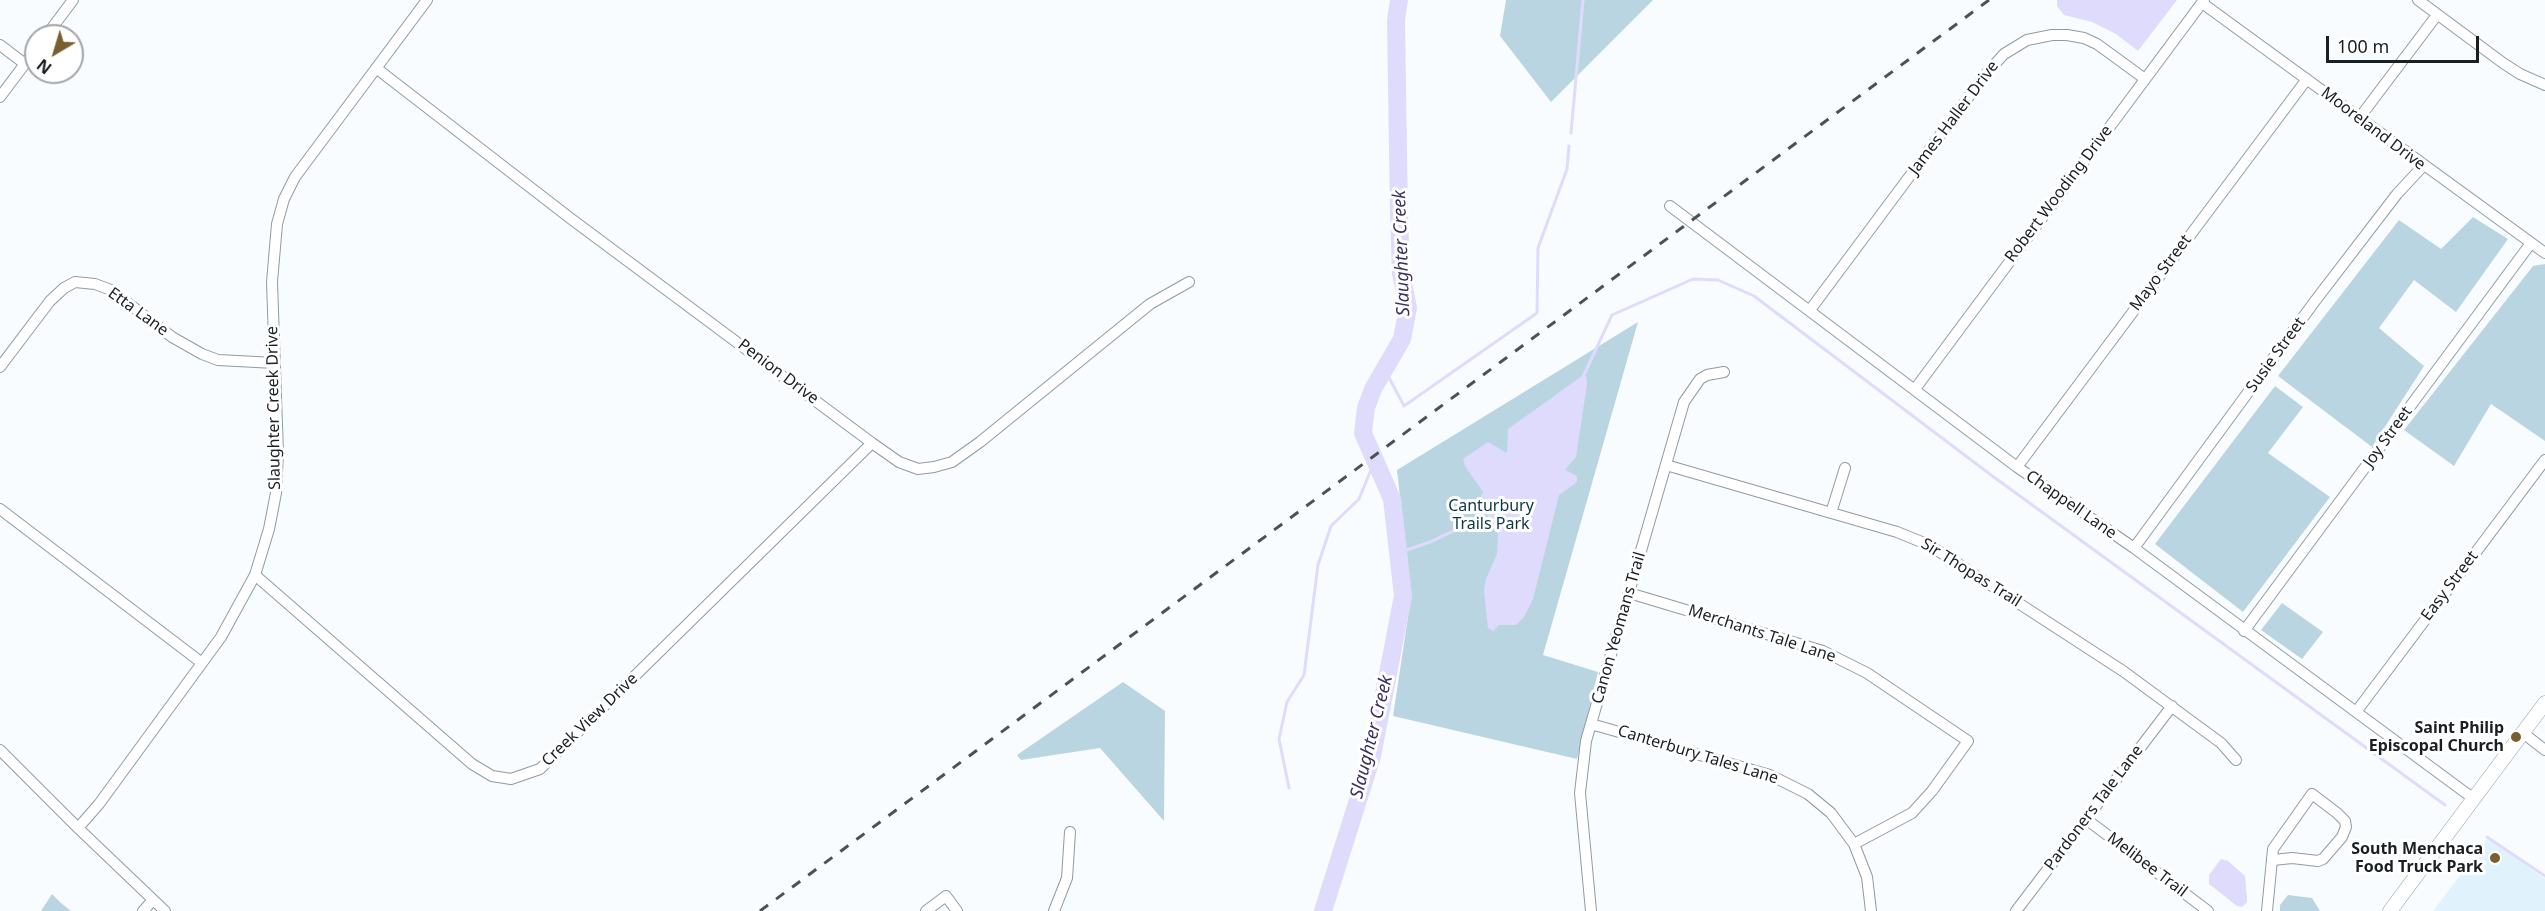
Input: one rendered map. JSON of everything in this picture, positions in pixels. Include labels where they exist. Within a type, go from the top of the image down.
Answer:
[{"type":"main road","points":[[2390,911],[2545,703]]},
{"type":"street","points":[[55,24],[73,0]]},
{"type":"street","name":"Slaughter Creek Drive","points":[[78,828],[99,804],[202,663],[236,612],[255,575],[269,529],[276,493],[278,453],[272,282],[277,224],[284,199],[295,177],[427,0]]},
{"type":"street","points":[[2418,0],[2503,63],[2520,74],[2545,85]]},
{"type":"street","name":"Robert Wooding Drive","points":[[1915,388],[2203,1]]},
{"type":"street","name":"Mooreland Drive","points":[[2203,1],[2423,166],[2545,253]]},
{"type":"street","points":[[2360,117],[2437,15]]},
{"type":"street","name":"James Haller Drive","points":[[1810,310],[1985,75],[2004,54],[2033,38],[2067,34],[2097,44],[2145,79]]},
{"type":"street","points":[[0,45],[24,63]]},
{"type":"street","points":[[0,97],[24,65]]},
{"type":"street","name":"Penion Drive","points":[[376,68],[570,218],[872,443],[899,462],[918,469],[952,462],[980,442],[1150,304],[1189,282]]},
{"type":"street","name":"Mayo Street","points":[[2017,467],[2307,79]]},
{"type":"street","name":"Susie Street","points":[[2134,548],[2322,292],[2397,194],[2423,166]]},
{"type":"street","name":"Chappell Lane","points":[[1670,206],[1915,388],[2017,467],[2134,548],[2474,800]]},
{"type":"street","name":"Joy Street","points":[[2244,631],[2531,243]]},
{"type":"street","name":"Etta Lane","points":[[0,367],[50,301],[64,288],[75,282],[95,284],[111,290],[172,337],[201,354],[218,360],[274,363]]},
{"type":"street","name":"Canon Yeomans Trail","points":[[1590,911],[1580,794],[1583,752],[1689,392],[1707,375],[1724,372]]},
{"type":"street","name":"Creek View Drive","points":[[255,575],[472,765],[492,776],[511,779],[526,776],[540,769],[872,443]]},
{"type":"street","name":"Easy Street","points":[[2356,712],[2545,460]]},
{"type":"street","name":"Sir Thopas Trail","points":[[1666,465],[1909,536],[1929,544],[2123,670],[2221,743],[2236,759]]},
{"type":"street","points":[[1831,513],[1845,468]]},
{"type":"street","points":[[0,509],[202,663]]},
{"type":"street","name":"Merchants Tale Lane","points":[[1629,593],[1824,651],[1867,673],[1968,741],[1932,791],[1912,813],[1854,844]]},
{"type":"street","name":"Pardoners Tale Lane","points":[[2016,911],[2172,706]]},
{"type":"street","name":"Canterbury Tales Lane","points":[[1591,723],[1783,780],[1820,802],[1854,844],[1867,877],[1871,911]]},
{"type":"street","points":[[2523,733],[2545,750]]},
{"type":"street","points":[[0,750],[165,911]]},
{"type":"street","points":[[2267,911],[2273,849],[2312,794],[2345,821],[2346,827],[2342,837],[2323,859],[2318,861],[2292,858],[2273,860]]},
{"type":"street","name":"Melibee Trail","points":[[2086,819],[2208,911]]},
{"type":"street","points":[[1054,911],[1067,878],[1070,832]]},
{"type":"street","points":[[926,911],[946,896],[957,911]]},
{"type":"street","points":[[143,911],[153,900]]},
{"type":"shaded area","points":[[2057,0],[2177,0],[2138,51],[2116,34],[2092,22],[2064,15],[2057,6]]},
{"type":"shaded area","points":[[1582,376],[1586,376],[1587,384],[1576,457],[1565,470],[1577,476],[1577,482],[1559,495],[1533,599],[1524,617],[1516,625],[1499,625],[1493,631],[1488,628],[1484,590],[1486,579],[1497,554],[1498,535],[1479,500],[1483,492],[1465,466],[1463,459],[1488,442],[1507,453],[1508,429]]},
{"type":"shaded area","name":"South Menchaca Food Truck Park","points":[[2489,837],[2545,879],[2545,911],[2433,911]]},
{"type":"shaded area","points":[[2221,859],[2228,861],[2245,876],[2247,902],[2242,907],[2237,906],[2209,884],[2209,875]]},
{"type":"green space","points":[[1506,0],[1653,0],[1551,102],[1500,36]]},
{"type":"green space","points":[[2473,217],[2508,239],[2456,312],[2414,280],[2379,328],[2424,366],[2372,447],[2278,376],[2399,220],[2441,249]]},
{"type":"green space","points":[[2545,264],[2545,441],[2491,404],[2454,466],[2404,430],[2533,266]]},
{"type":"green space","name":"Canturbury Trails Park","points":[[1638,322],[1543,655],[1598,672],[1577,759],[1393,716],[1411,597],[1397,470]]},
{"type":"green space","points":[[2275,386],[2303,407],[2268,453],[2330,497],[2243,612],[2155,544]]},
{"type":"green space","points":[[2282,603],[2323,632],[2302,659],[2261,630]]},
{"type":"green space","points":[[1123,682],[1165,711],[1164,821],[1100,748],[1021,760],[1017,755]]},
{"type":"green space","points":[[52,894],[61,903],[71,911],[41,911]]},
{"type":"green space","points":[[2288,895],[2312,898],[2320,911],[2280,911],[2280,905]]},
{"type":"waterway","name":"Slaughter Creek","points":[[1323,911],[1372,756],[1403,596],[1392,499],[1363,433],[1366,408],[1373,389],[1402,339],[1408,308],[1401,273],[1399,214],[1396,20],[1399,0]]},
{"type":"waterway","points":[[1571,133],[1583,0]]},
{"type":"waterway","points":[[1385,370],[1404,406],[1537,313],[1538,248],[1567,169],[1569,146]]},
{"type":"waterway","points":[[1582,379],[1612,315],[1693,279],[1718,280],[1754,296],[1991,475],[2445,805]]},
{"type":"waterway","points":[[1289,788],[1279,739],[1287,702],[1304,675],[1318,565],[1331,526],[1359,499],[1375,460]]},
{"type":"waterway","points":[[1398,553],[1430,542],[1481,518]]},
{"type":"waterway","points":[[2487,837],[2545,876]]},
{"type":"railway","points":[[760,911],[1989,0]]},
{"type":"place","name":"Saint Philip Episcopal Church","points":[[2516,737]]},
{"type":"place","name":"South Menchaca Food Truck Park","points":[[2495,858]]}]
